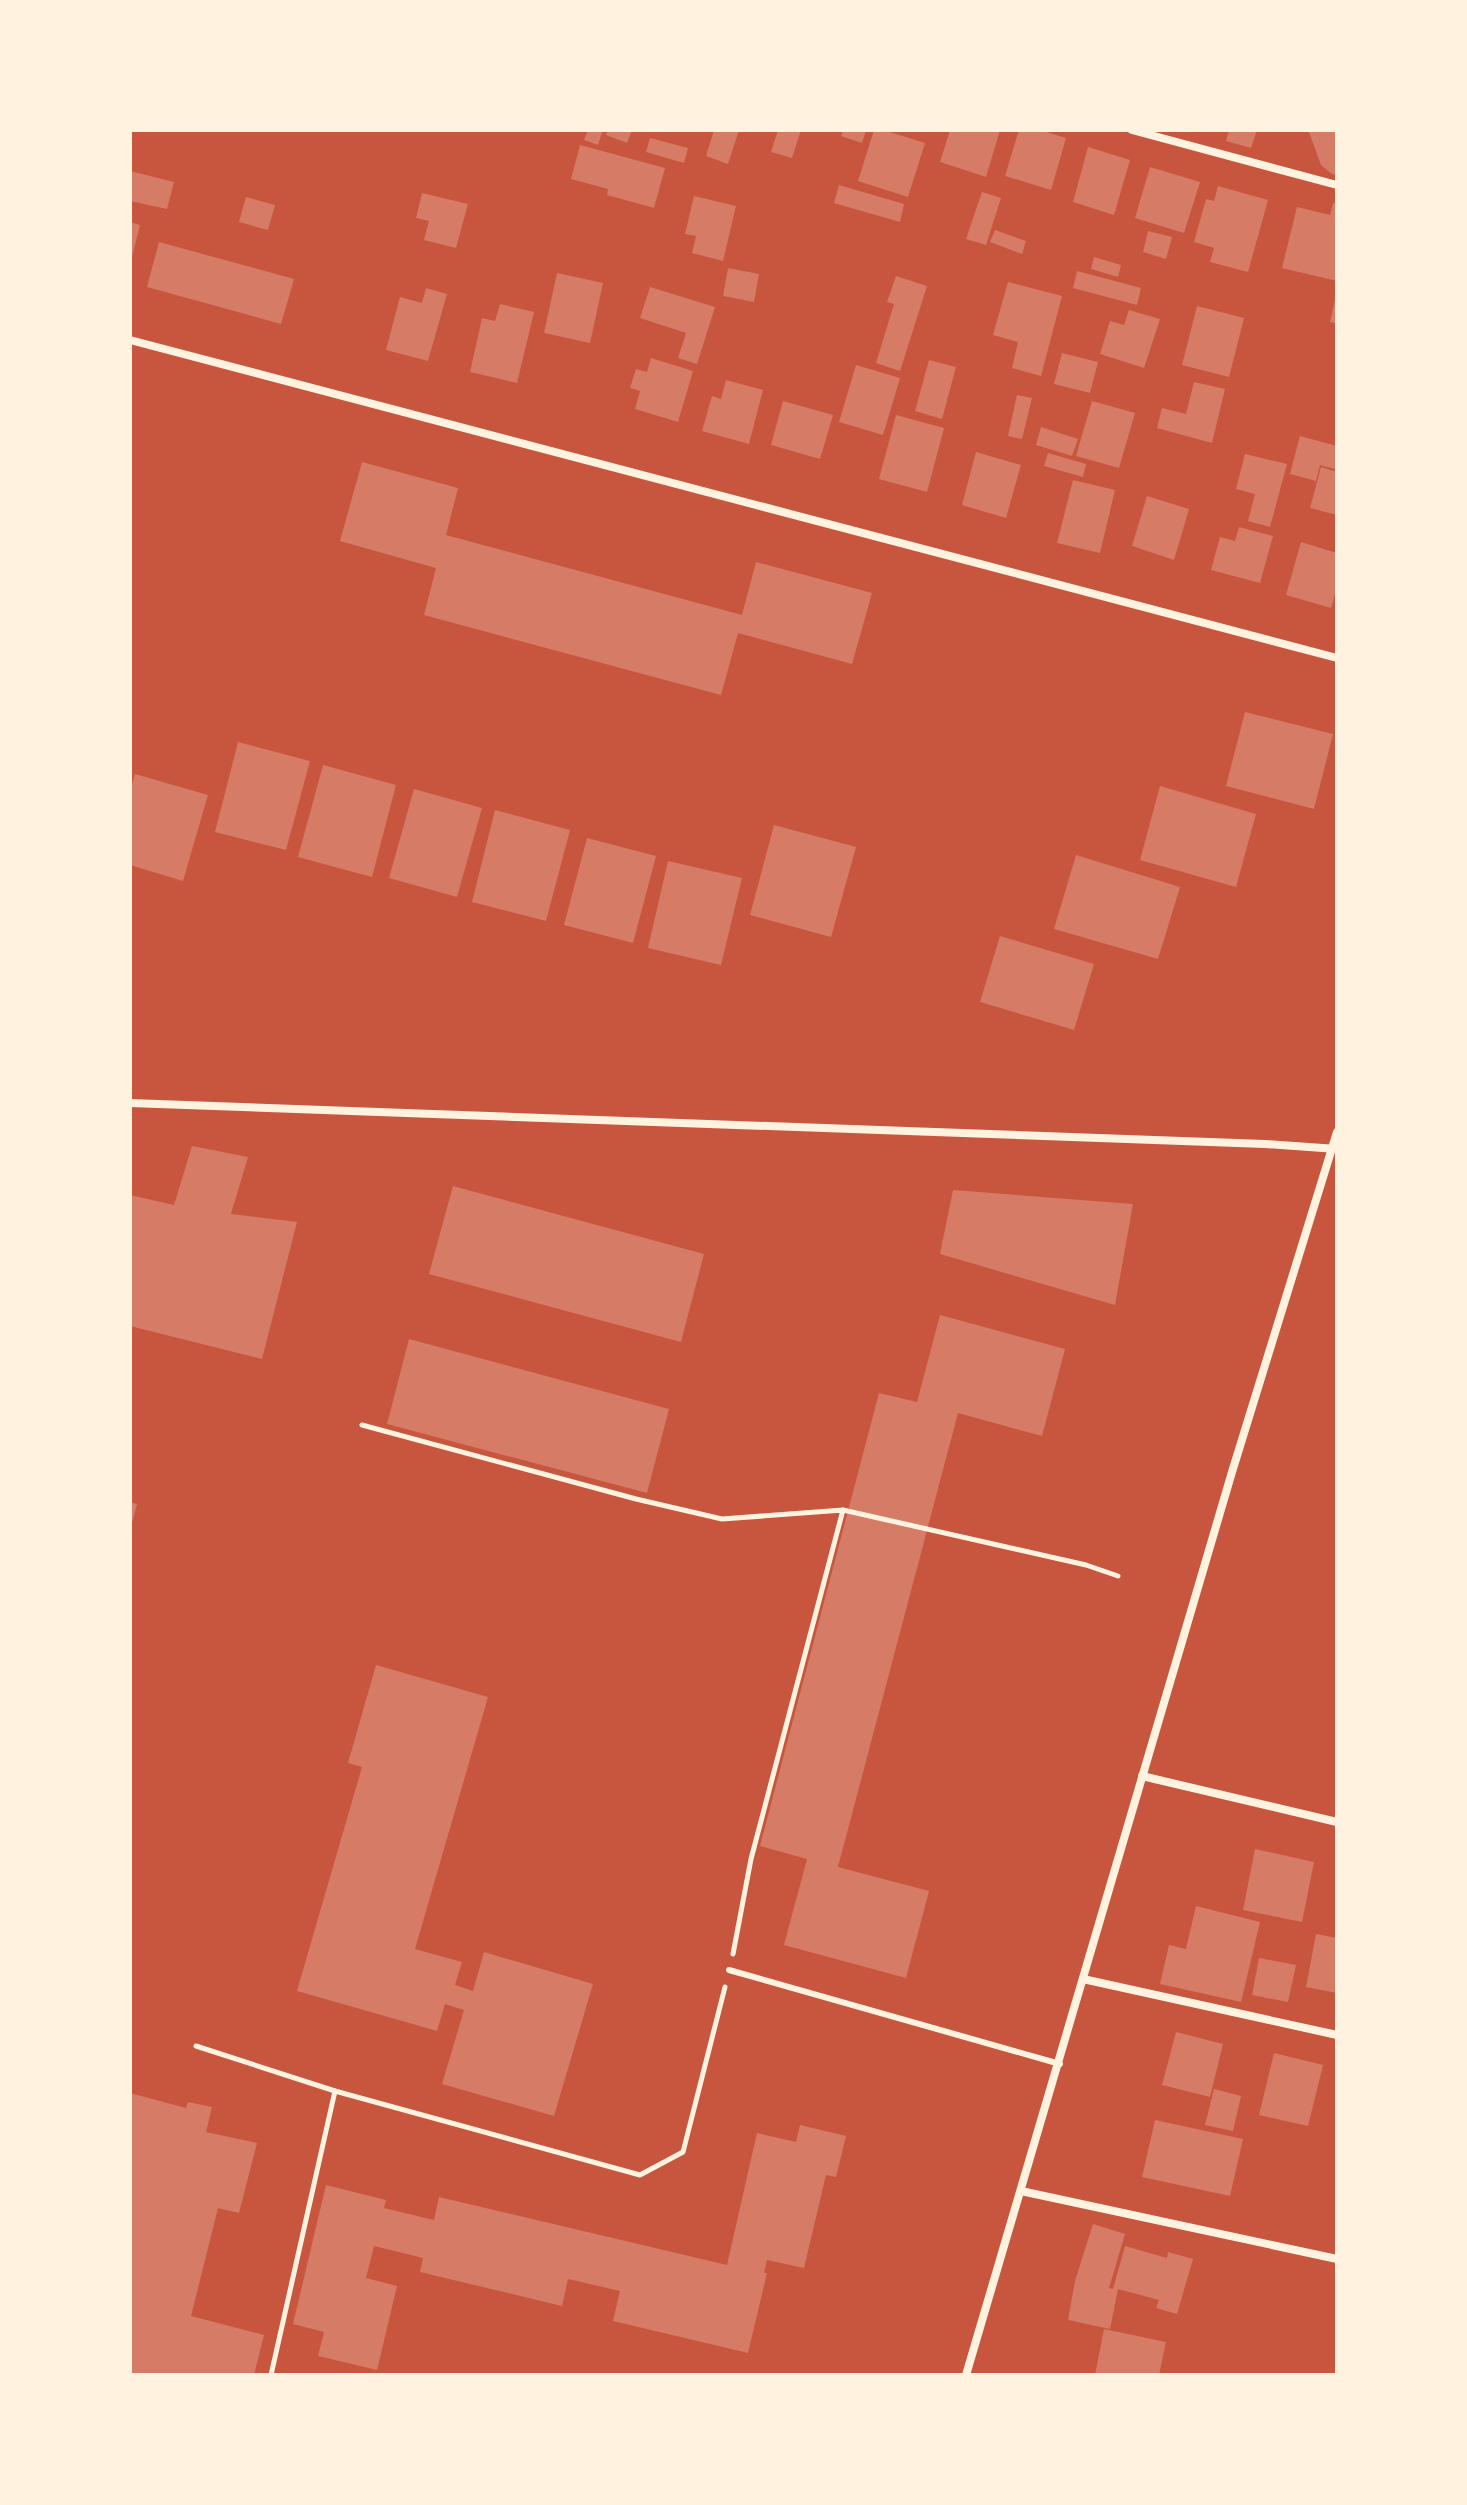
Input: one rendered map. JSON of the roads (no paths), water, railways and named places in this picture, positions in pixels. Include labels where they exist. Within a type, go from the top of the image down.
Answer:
[{"type":"street","points":[[1132,130],[1337,185]]},
{"type":"street","points":[[130,340],[1337,658]]},
{"type":"street","points":[[130,1103],[1334,1148]]},
{"type":"street","points":[[966,2375],[1060,2064],[1142,1776],[1337,1132]]},
{"type":"street","points":[[1142,1776],[1337,1822]]},
{"type":"street","points":[[1083,1979],[1337,2035]]},
{"type":"street","points":[[1021,2191],[1337,2259]]},
{"type":"lane","points":[[729,1970],[1060,2064]]}]
